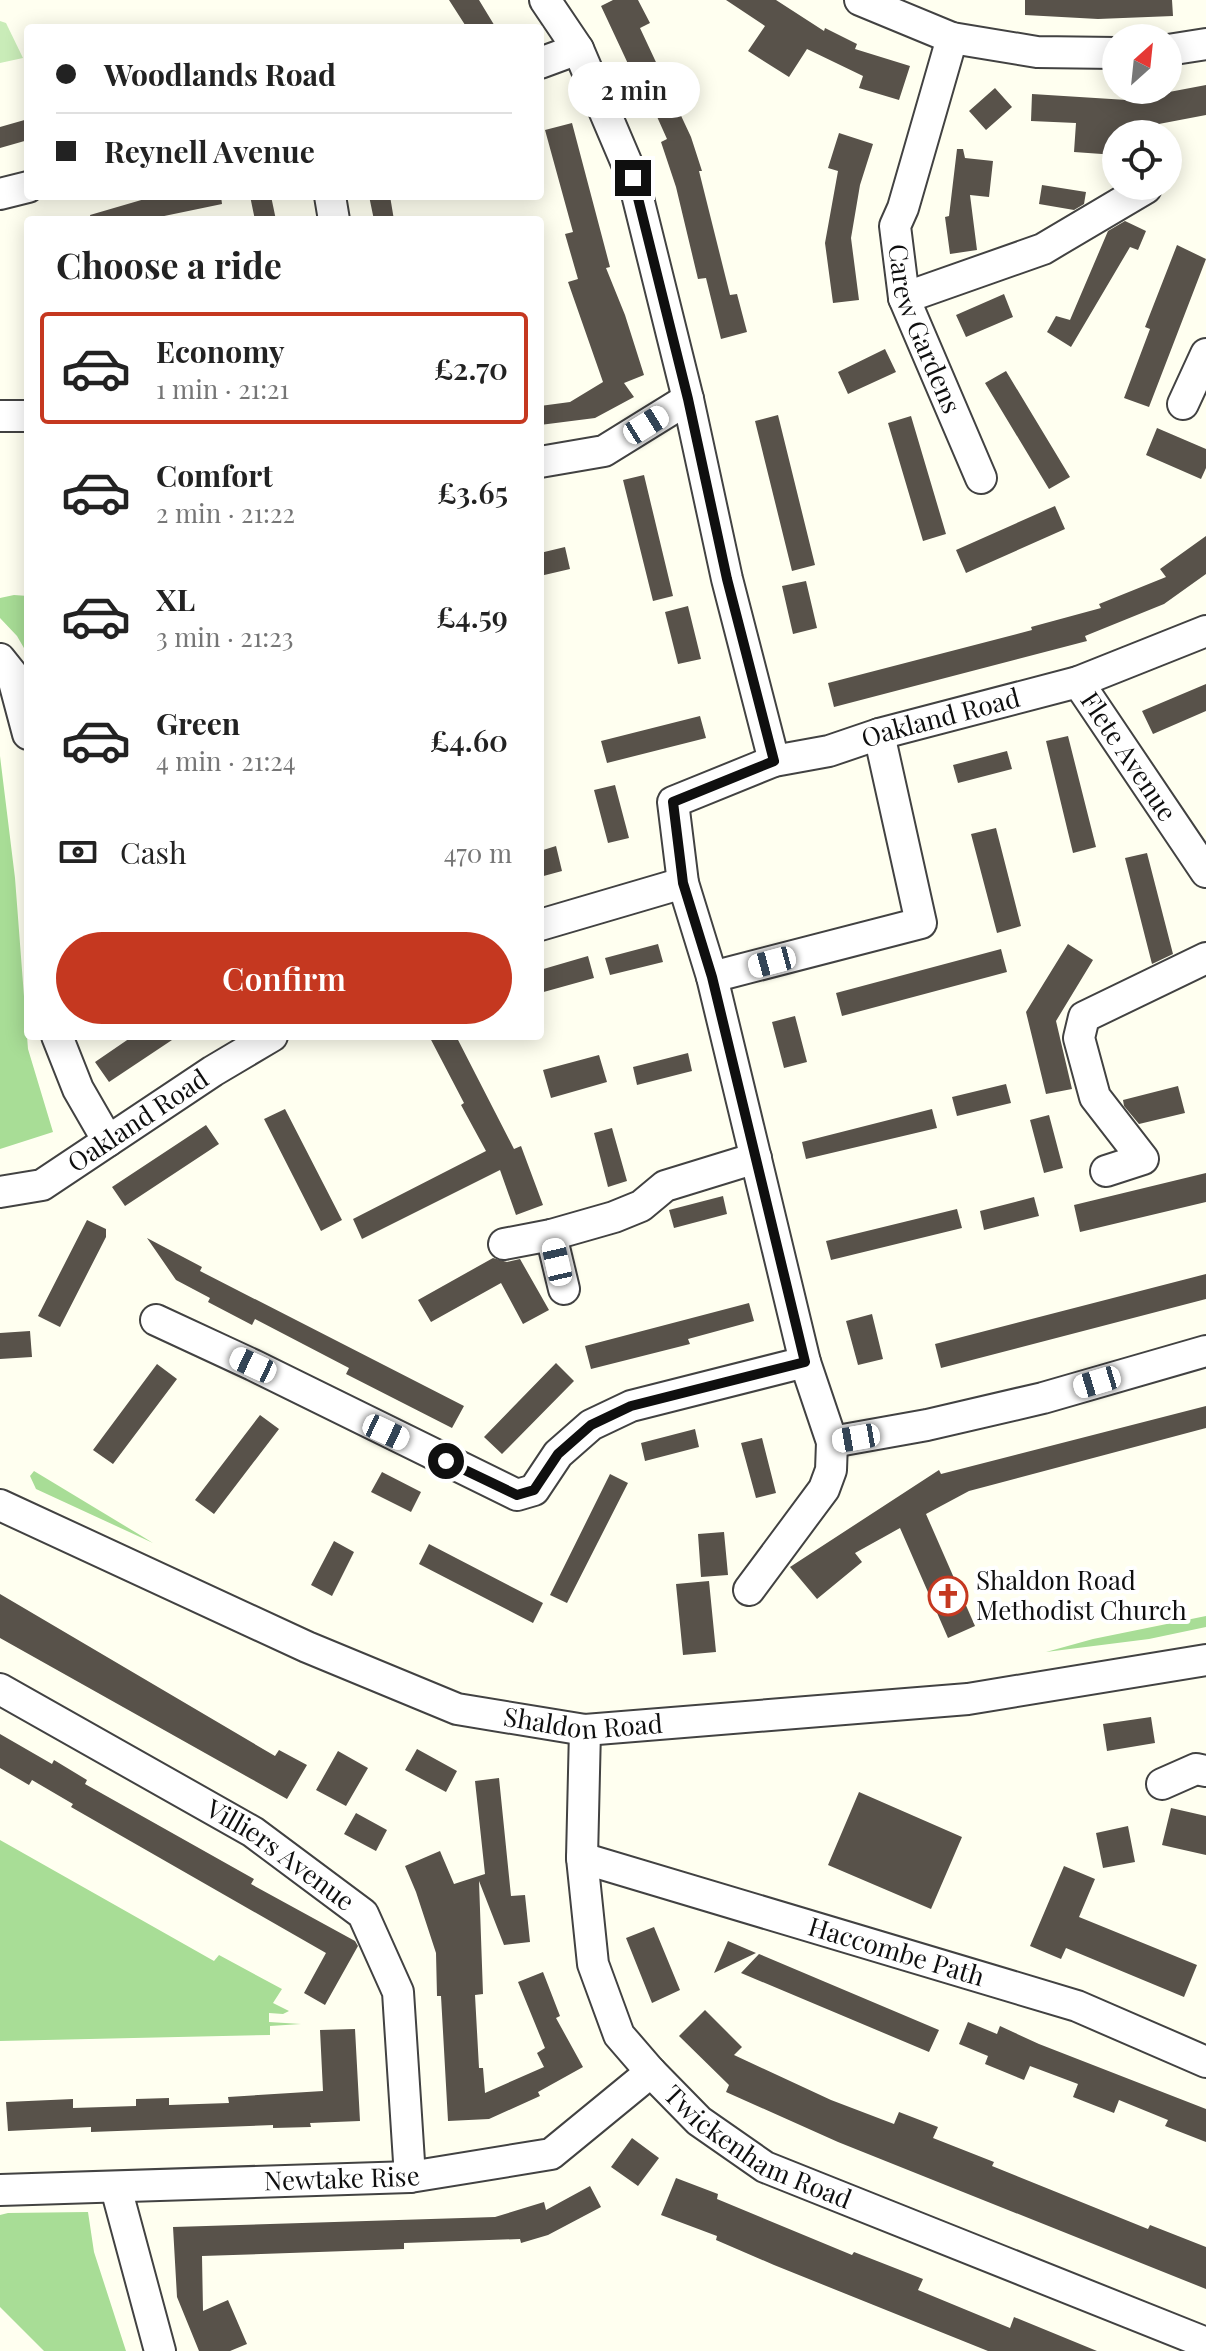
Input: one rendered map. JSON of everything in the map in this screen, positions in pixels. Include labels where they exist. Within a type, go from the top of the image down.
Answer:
[{"type":"street","points":[[545,0],[578,49],[633,178],[688,399],[727,579],[774,761]]},
{"type":"street","points":[[860,0],[952,38],[1037,52],[1102,53]]},
{"type":"street","name":"Carew Gardens","points":[[952,38],[895,226],[904,298],[981,478]]},
{"type":"street","points":[[1182,48],[1206,44]]},
{"type":"street","points":[[544,62],[578,49]]},
{"type":"street","points":[[0,194],[24,188]]},
{"type":"street","points":[[904,298],[1043,249],[1126,200]]},
{"type":"street","points":[[1183,404],[1206,354]]},
{"type":"street","points":[[544,461],[604,451],[688,399]]},
{"type":"street","points":[[0,416],[24,416]]},
{"type":"street","name":"Oakland Road","points":[[683,883],[673,802],[774,761],[829,751],[879,734],[1078,682],[1206,631]]},
{"type":"street","points":[[0,659],[12,674],[24,719]]},
{"type":"street","name":"Flete Avenue","points":[[1078,682],[1206,872]]},
{"type":"street","points":[[712,977],[921,923],[879,734]]},
{"type":"street","points":[[544,924],[683,883],[712,977],[805,1362],[832,1442],[831,1470],[824,1489],[749,1590]]},
{"type":"street","points":[[1106,1171],[1143,1159],[1095,1097],[1079,1038],[1084,1017],[1206,958]]},
{"type":"street","points":[[59,1040],[78,1089],[108,1141]]},
{"type":"street","name":"Oakland Road","points":[[0,1192],[42,1185],[213,1071],[265,1040]]},
{"type":"street","points":[[504,1244],[551,1235],[641,1206],[665,1186],[756,1158]]},
{"type":"street","points":[[551,1235],[564,1289]]},
{"type":"street","points":[[156,1320],[517,1495],[534,1490],[558,1454],[591,1425],[631,1406],[805,1362]]},
{"type":"street","points":[[832,1442],[927,1425],[1043,1398],[1206,1351]]},
{"type":"street","name":"Shaldon Road","points":[[0,1505],[307,1647],[457,1709],[585,1730],[968,1699],[1206,1660]]},
{"type":"street","name":"Villiers Avenue","points":[[0,1689],[253,1832],[363,1914],[398,1992],[410,2177]]},
{"type":"street","name":"Twickenham Road","points":[[585,1730],[582,1858],[593,1964],[619,2035],[699,2121],[765,2167],[1206,2343]]},
{"type":"street","points":[[1162,1784],[1196,1769],[1206,1771]]},
{"type":"street","name":"Haccombe Path","points":[[582,1858],[1077,2006],[1206,2062]]},
{"type":"street","name":"Newtake Rise","points":[[0,2190],[410,2177],[551,2154],[651,2072]]},
{"type":"street","points":[[116,2188],[160,2351]]},
{"type":"green space","points":[[0,21],[6,23],[23,58],[0,63]]},
{"type":"green space","points":[[24,596],[24,648],[0,618],[0,598]]},
{"type":"green space","points":[[0,756],[15,878],[24,996],[24,1040],[27,1040],[53,1132],[0,1149]]},
{"type":"green space","points":[[34,1471],[153,1543],[36,1489],[30,1476]]},
{"type":"green space","points":[[1206,1616],[1206,1627],[1149,1639],[1046,1652],[1093,1639]]},
{"type":"green space","points":[[0,1840],[214,1961],[219,1955],[282,1989],[273,2003],[289,2011],[269,2013],[269,2022],[301,2024],[270,2026],[270,2035],[0,2041]]},
{"type":"green space","points":[[88,2212],[94,2252],[126,2351],[44,2351],[0,2307],[0,2215]]},
{"type":"building","points":[[449,0],[479,0],[494,24],[464,24]]},
{"type":"building","points":[[613,0],[638,0],[650,23],[640,28],[691,137],[702,171],[699,171],[730,295],[737,294],[747,332],[721,339],[706,278],[698,279],[676,187],[661,142],[667,139],[641,81],[637,83],[601,6]]},
{"type":"building","points":[[726,0],[776,0],[824,31],[825,28],[857,44],[855,49],[910,66],[899,100],[859,88],[863,76],[807,49],[789,77],[748,51],[765,26]]},
{"type":"building","points":[[1025,0],[1172,0],[1173,16],[1098,19],[1025,15]]},
{"type":"building","points":[[1206,85],[1206,115],[1180,120],[1102,120],[1102,154],[1074,152],[1076,123],[1031,121],[1032,94],[1102,98],[1102,104],[1182,104],[1182,90]]},
{"type":"building","points":[[995,88],[1012,107],[986,130],[969,111]]},
{"type":"building","points":[[24,120],[24,141],[0,148],[0,127]]},
{"type":"building","points":[[572,123],[610,267],[606,268],[644,375],[624,383],[634,397],[595,418],[544,424],[544,405],[570,402],[603,382],[568,282],[578,279],[565,234],[573,232],[545,130]]},
{"type":"building","points":[[839,133],[873,144],[860,185],[851,238],[859,300],[833,303],[825,243],[838,171],[828,168]]},
{"type":"building","points":[[957,149],[963,149],[965,158],[993,161],[989,197],[970,195],[977,250],[950,254],[945,217],[949,216]]},
{"type":"building","points":[[1042,185],[1086,192],[1084,204],[1074,210],[1039,204]]},
{"type":"building","points":[[141,200],[222,200],[222,204],[164,216],[90,215]]},
{"type":"building","points":[[251,200],[272,200],[275,216],[254,216]]},
{"type":"building","points":[[370,200],[391,200],[393,216],[373,216]]},
{"type":"building","points":[[1125,221],[1146,231],[1138,250],[1130,247],[1071,347],[1047,332],[1056,316],[1070,320],[1108,231]]},
{"type":"building","points":[[1177,245],[1206,259],[1149,407],[1124,398],[1150,329],[1145,327]]},
{"type":"building","points":[[1004,294],[1013,317],[966,337],[956,315]]},
{"type":"building","points":[[885,349],[896,372],[848,394],[838,372]]},
{"type":"building","points":[[1006,371],[1070,477],[1049,489],[985,383]]},
{"type":"building","points":[[778,415],[815,565],[792,571],[755,421]]},
{"type":"building","points":[[911,416],[946,534],[923,541],[888,423]]},
{"type":"building","points":[[1157,428],[1206,449],[1206,468],[1201,479],[1146,455]]},
{"type":"building","points":[[644,475],[673,596],[653,601],[623,480]]},
{"type":"building","points":[[1055,506],[1065,529],[966,573],[956,550]]},
{"type":"building","points":[[1206,536],[1206,574],[1164,604],[1085,636],[1087,641],[834,707],[828,683],[1032,630],[1031,627],[1101,608],[1099,604],[1166,577],[1160,569]]},
{"type":"building","points":[[565,547],[570,569],[544,575],[544,552]]},
{"type":"building","points":[[806,581],[817,628],[793,634],[782,586]]},
{"type":"building","points":[[688,606],[701,659],[678,664],[665,612]]},
{"type":"building","points":[[1206,684],[1206,711],[1153,734],[1142,711]]},
{"type":"building","points":[[700,716],[706,738],[607,763],[601,741]]},
{"type":"building","points":[[1068,736],[1096,847],[1073,853],[1046,741]]},
{"type":"building","points":[[1007,751],[1012,769],[958,783],[953,765]]},
{"type":"building","points":[[615,785],[629,838],[608,843],[594,790]]},
{"type":"building","points":[[996,828],[1021,926],[997,933],[971,834]]},
{"type":"building","points":[[556,846],[562,871],[544,876],[544,850]]},
{"type":"building","points":[[1147,853],[1173,954],[1152,964],[1125,858]]},
{"type":"building","points":[[658,944],[663,962],[610,975],[605,958]]},
{"type":"building","points":[[1068,944],[1093,960],[1056,1021],[1072,1089],[1046,1094],[1026,1012]]},
{"type":"building","points":[[1001,949],[1007,972],[842,1016],[836,993]]},
{"type":"building","points":[[588,956],[594,978],[544,992],[544,969]]},
{"type":"building","points":[[795,1016],[807,1062],[784,1068],[772,1022]]},
{"type":"building","points":[[127,1040],[172,1040],[109,1082],[95,1062]]},
{"type":"building","points":[[431,1040],[458,1040],[514,1149],[521,1146],[543,1205],[516,1215],[500,1170],[362,1239],[353,1219],[486,1151],[461,1105],[464,1103]]},
{"type":"building","points":[[688,1053],[692,1071],[637,1085],[633,1067]]},
{"type":"building","points":[[599,1055],[607,1082],[551,1098],[543,1070]]},
{"type":"building","points":[[1006,1084],[1011,1103],[957,1116],[952,1097]]},
{"type":"building","points":[[1178,1086],[1185,1113],[1139,1124],[1124,1106],[1123,1100]]},
{"type":"building","points":[[285,1109],[342,1220],[321,1231],[264,1119]]},
{"type":"building","points":[[932,1109],[937,1128],[806,1159],[802,1142]]},
{"type":"building","points":[[1049,1115],[1063,1168],[1044,1173],[1030,1120]]},
{"type":"building","points":[[206,1125],[219,1144],[125,1206],[112,1187]]},
{"type":"building","points":[[612,1128],[627,1181],[608,1187],[594,1133]]},
{"type":"building","points":[[1206,1173],[1206,1202],[1080,1232],[1074,1205]]},
{"type":"building","points":[[723,1196],[727,1214],[674,1228],[669,1210]]},
{"type":"building","points":[[1034,1197],[1039,1216],[984,1230],[980,1211]]},
{"type":"building","points":[[957,1209],[962,1228],[831,1260],[826,1241]]},
{"type":"building","points":[[87,1220],[106,1229],[106,1237],[60,1327],[38,1316]]},
{"type":"building","points":[[147,1238],[202,1267],[200,1271],[464,1406],[452,1428],[346,1374],[349,1368],[255,1319],[252,1325],[208,1302],[210,1298],[176,1280]]},
{"type":"building","points":[[493,1258],[507,1262],[520,1259],[549,1310],[523,1324],[501,1283],[431,1322],[418,1300]]},
{"type":"building","points":[[1206,1274],[1206,1299],[941,1368],[935,1344]]},
{"type":"building","points":[[749,1303],[754,1321],[688,1339],[690,1344],[591,1369],[585,1346]]},
{"type":"building","points":[[872,1314],[883,1359],[858,1365],[846,1321]]},
{"type":"building","points":[[30,1331],[32,1357],[0,1359],[0,1333]]},
{"type":"building","points":[[556,1363],[574,1381],[502,1454],[484,1437]]},
{"type":"building","points":[[157,1364],[177,1379],[113,1464],[93,1450]]},
{"type":"building","points":[[1206,1406],[1206,1428],[969,1491],[926,1514],[975,1626],[948,1638],[900,1528],[855,1553],[862,1562],[817,1599],[790,1567],[939,1470],[941,1474]]},
{"type":"building","points":[[260,1415],[279,1429],[214,1514],[195,1500]]},
{"type":"building","points":[[695,1429],[699,1447],[645,1461],[641,1443]]},
{"type":"building","points":[[762,1438],[776,1493],[756,1498],[741,1443]]},
{"type":"building","points":[[382,1472],[421,1492],[411,1512],[371,1492]]},
{"type":"building","points":[[610,1474],[628,1483],[567,1603],[550,1595]]},
{"type":"building","points":[[724,1532],[728,1575],[701,1577],[698,1534]]},
{"type":"building","points":[[334,1541],[354,1552],[332,1596],[311,1585]]},
{"type":"building","points":[[429,1544],[543,1603],[533,1623],[419,1564]]},
{"type":"building","points":[[709,1581],[716,1652],[683,1655],[676,1584]]},
{"type":"building","points":[[0,1594],[275,1756],[279,1750],[307,1765],[287,1799],[0,1638]]},
{"type":"building","points":[[1151,1717],[1155,1743],[1107,1751],[1103,1724]]},
{"type":"building","points":[[0,1734],[52,1764],[54,1760],[87,1780],[85,1784],[254,1879],[251,1884],[355,1941],[358,1946],[325,2005],[304,1993],[326,1953],[71,1807],[73,1804],[32,1780],[29,1785],[0,1768]]},
{"type":"building","points":[[417,1749],[457,1771],[446,1792],[405,1770]]},
{"type":"building","points":[[338,1751],[368,1768],[346,1806],[316,1790]]},
{"type":"building","points":[[499,1778],[511,1896],[525,1895],[530,1942],[504,1945],[479,1881],[483,1994],[475,1995],[479,2068],[483,2068],[485,2093],[544,2067],[537,2053],[545,2048],[518,1982],[543,1972],[560,2016],[556,2018],[583,2067],[538,2092],[540,2096],[489,2119],[448,2121],[436,1953],[405,1866],[440,1851],[454,1884],[485,1874],[475,1781]]},
{"type":"building","points":[[859,1792],[962,1837],[931,1909],[828,1865]]},
{"type":"building","points":[[1171,1808],[1206,1816],[1206,1855],[1162,1845]]},
{"type":"building","points":[[356,1813],[387,1830],[376,1851],[344,1834]]},
{"type":"building","points":[[1128,1826],[1135,1862],[1103,1868],[1096,1833]]},
{"type":"building","points":[[1064,1866],[1095,1879],[1079,1917],[1197,1965],[1184,1997],[1066,1948],[1061,1959],[1030,1946]]},
{"type":"building","points":[[654,1927],[680,1990],[652,2003],[626,1938]]},
{"type":"building","points":[[728,1941],[756,1953],[714,1973]]},
{"type":"building","points":[[759,1954],[939,2030],[929,2052],[741,1973]]},
{"type":"building","points":[[705,2010],[742,2047],[734,2055],[831,2100],[894,2124],[899,2112],[938,2127],[933,2138],[994,2162],[992,2166],[1148,2229],[1150,2225],[1206,2247],[1206,2289],[838,2142],[726,2092],[729,2085],[679,2036]]},
{"type":"building","points":[[968,2022],[997,2034],[1000,2026],[1206,2109],[1206,2142],[1165,2126],[1168,2120],[1119,2100],[1114,2113],[1073,2097],[1078,2084],[1030,2066],[1024,2080],[985,2064],[988,2056],[959,2044]]},
{"type":"building","points":[[355,2029],[360,2121],[310,2123],[311,2127],[273,2128],[273,2125],[91,2132],[91,2127],[8,2131],[6,2102],[73,2099],[73,2108],[136,2106],[136,2099],[169,2098],[169,2105],[229,2103],[228,2097],[323,2091],[320,2030]]},
{"type":"building","points":[[632,2138],[659,2158],[638,2186],[611,2167]]},
{"type":"building","points":[[676,2178],[718,2194],[717,2199],[852,2255],[854,2252],[923,2279],[918,2290],[1010,2328],[1014,2317],[1097,2351],[988,2351],[774,2265],[716,2240],[717,2236],[661,2215]]},
{"type":"building","points":[[590,2186],[601,2207],[548,2235],[521,2243],[520,2239],[404,2243],[404,2249],[202,2256],[203,2311],[228,2300],[247,2344],[230,2351],[199,2351],[177,2297],[173,2227],[495,2217],[544,2202],[546,2210]]},
{"type":"place","name":"Shaldon Road Methodist Church","points":[[948,1596]]},
{"type":"route","points":[[446,1461],[517,1495],[534,1490],[558,1454],[591,1425],[631,1406],[805,1362],[712,977],[683,883],[673,802],[774,761],[727,579],[688,399],[633,178]]}]
